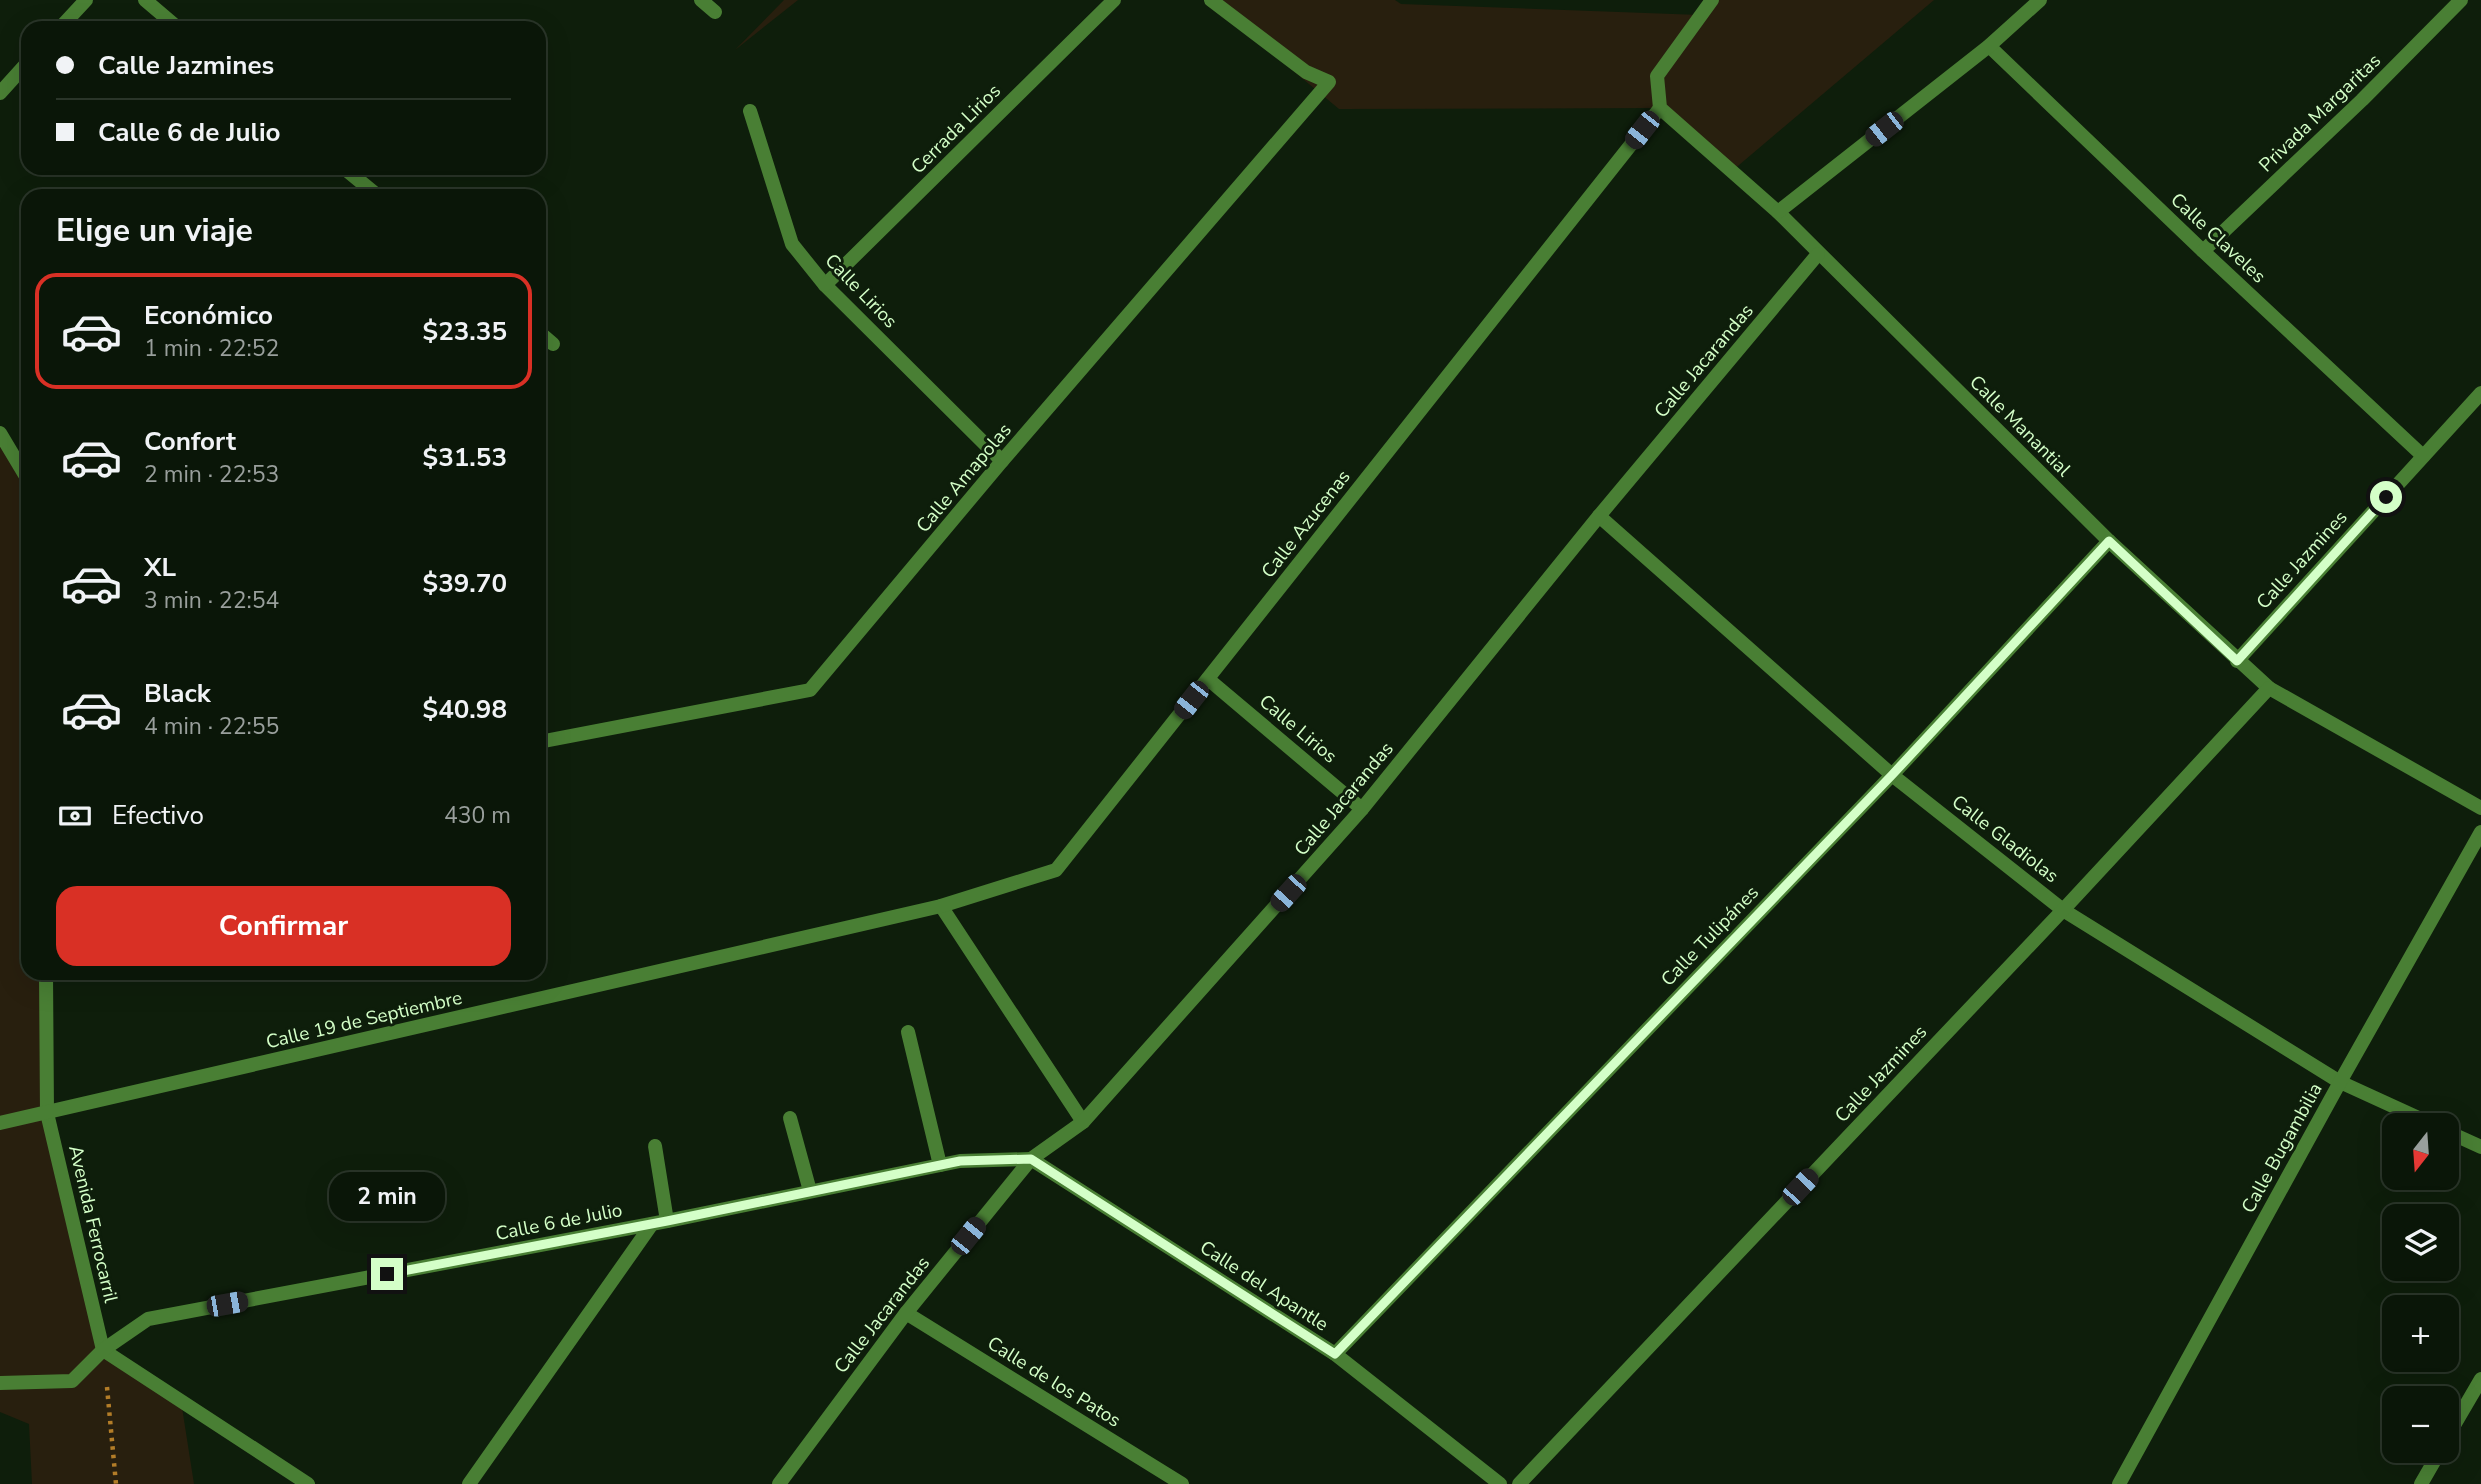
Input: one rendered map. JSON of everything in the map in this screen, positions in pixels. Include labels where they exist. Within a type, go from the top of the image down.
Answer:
[{"type":"street","points":[[66,21],[86,0]]},
{"type":"street","points":[[145,0],[170,21]]},
{"type":"street","points":[[701,0],[716,12]]},
{"type":"street","name":"Cerrada Lirios","points":[[825,285],[1114,0]]},
{"type":"street","name":"Calle Amapolas","points":[[546,741],[810,690],[1002,461],[1329,82],[1306,72],[1211,0]]},
{"type":"street","points":[[1660,108],[1657,76],[1712,0]]},
{"type":"street","points":[[1778,212],[1990,46],[2040,0]]},
{"type":"street","name":"Privada Margaritas","points":[[2203,251],[2362,100],[2461,0]]},
{"type":"street","name":"Calle Claveles","points":[[1990,46],[2203,251],[2423,456]]},
{"type":"street","points":[[0,93],[21,70]]},
{"type":"street","name":"Calle Manantial","points":[[1660,108],[1778,212],[2109,541],[2237,661],[2269,688],[2481,808]]},
{"type":"street","name":"Calle Azucenas","points":[[941,906],[1056,870],[1660,108]]},
{"type":"street","name":"Calle Lirios","points":[[750,111],[792,244],[825,285],[1002,461]]},
{"type":"street","points":[[352,175],[370,189]]},
{"type":"street","name":"Calle Jacarandas","points":[[779,1484],[905,1313],[1031,1159],[1083,1122],[1362,809],[1599,516],[1818,254]]},
{"type":"street","points":[[546,338],[553,344]]},
{"type":"street","name":"Calle Jazmines","points":[[2237,661],[2481,393]]},
{"type":"street","points":[[0,433],[21,468]]},
{"type":"street","name":"Calle Gladiolas","points":[[1599,516],[1892,775],[2063,910],[2340,1082],[2408,1113]]},
{"type":"street","name":"Calle Tulipánes","points":[[1335,1354],[1892,775],[2109,541]]},
{"type":"street","name":"Calle Lirios","points":[[1208,679],[1362,809]]},
{"type":"street","name":"Calle Jazmines","points":[[1519,1484],[2063,910],[2269,688]]},
{"type":"street","name":"Calle Bugambilia","points":[[2119,1484],[2481,832]]},
{"type":"street","points":[[941,906],[1083,1122]]},
{"type":"street","name":"Calle 19 de Septiembre","points":[[0,1124],[941,906]]},
{"type":"street","name":"Avenida Ferrocarril","points":[[46,980],[47,1113],[103,1350]]},
{"type":"street","points":[[908,1032],[940,1165]]},
{"type":"street","points":[[790,1118],[810,1191]]},
{"type":"street","points":[[2459,1137],[2481,1147]]},
{"type":"street","points":[[655,1146],[667,1221]]},
{"type":"street","name":"Calle del Apantle","points":[[1031,1159],[1335,1354],[1500,1484]]},
{"type":"street","name":"Calle 6 de Julio","points":[[0,1383],[72,1381],[103,1350],[148,1319],[652,1224],[960,1161],[1031,1159]]},
{"type":"street","points":[[468,1484],[652,1224]]},
{"type":"street","name":"Calle de los Patos","points":[[905,1313],[1182,1484]]},
{"type":"street","points":[[103,1350],[308,1484]]},
{"type":"street","points":[[2459,1417],[2481,1379]]},
{"type":"street","points":[[2421,1484],[2433,1463]]},
{"type":"path","points":[[103,1350],[116,1484]]},
{"type":"shaded area","points":[[784,0],[798,0],[735,50]]},
{"type":"shaded area","points":[[1208,0],[1395,0],[1401,4],[1700,15],[1712,0],[1934,0],[1732,171],[1660,108],[1339,109]]},
{"type":"shaded area","points":[[0,433],[21,468],[21,980],[46,980],[47,1113],[103,1350],[181,1401],[194,1484],[32,1484],[29,1424],[0,1412]]},
{"type":"route","points":[[387,1274],[667,1221],[960,1161],[1031,1159],[1335,1354],[1892,775],[2109,541],[2237,661],[2386,497]]}]
